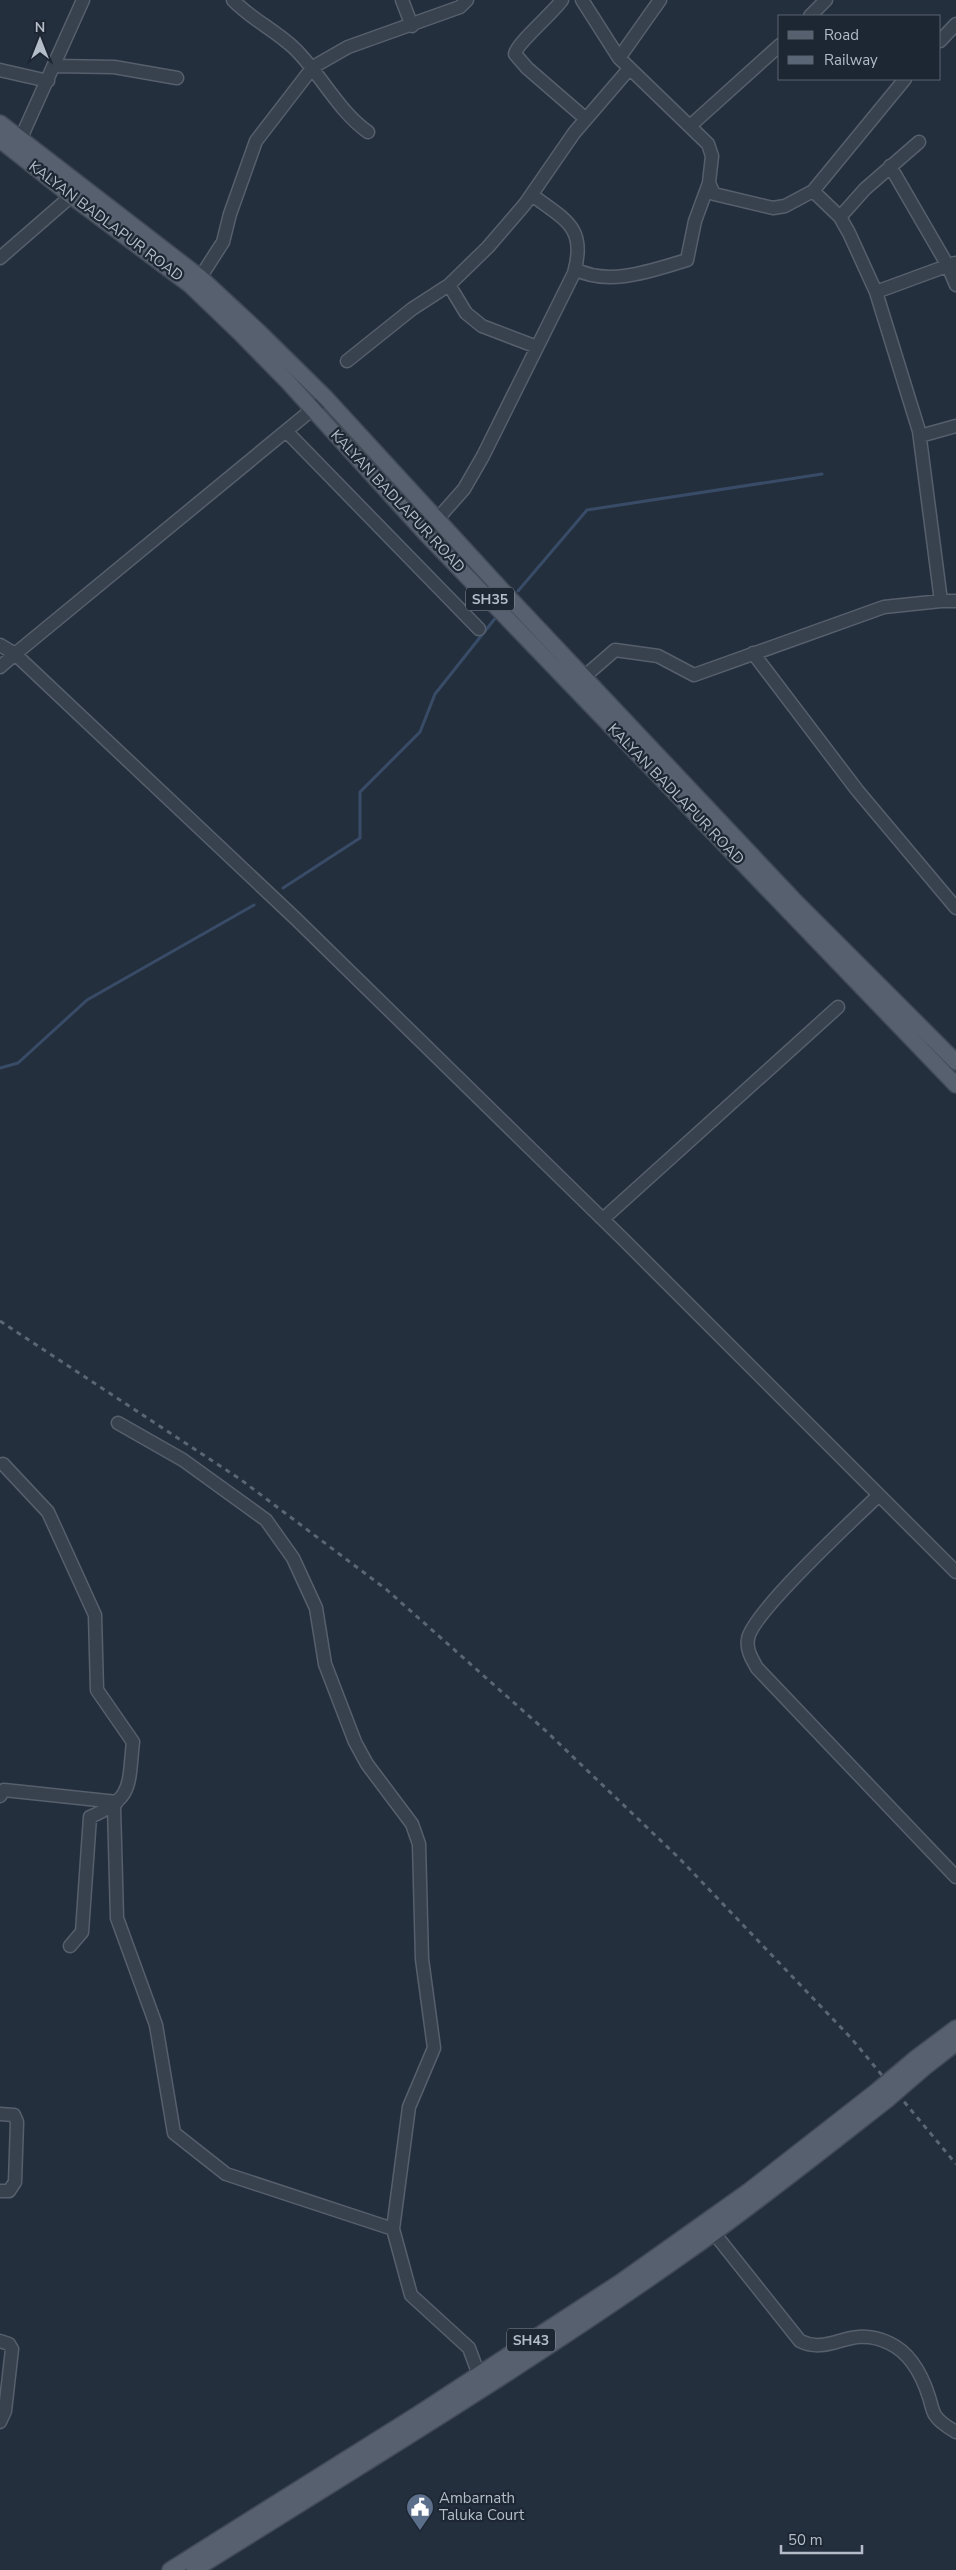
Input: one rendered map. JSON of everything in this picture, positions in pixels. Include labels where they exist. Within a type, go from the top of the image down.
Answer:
[{"type":"main road","name":"KALYAN BADLAPUR ROAD","points":[[0,123],[21,138],[76,192]]},
{"type":"main road","name":"KALYAN BADLAPUR ROAD","points":[[0,140],[76,192],[197,283],[326,398],[437,521],[498,597]]},
{"type":"main road","name":"KALYAN BADLAPUR ROAD","points":[[197,283],[425,533],[498,597],[579,681],[956,1085]]},
{"type":"main road","name":"KALYAN BADLAPUR ROAD","points":[[737,849],[954,1060]]},
{"type":"main road","points":[[940,1069],[954,1060]]},
{"type":"main road","name":"SH43","points":[[170,2570],[626,2294],[714,2233],[920,2063],[956,2028]]},
{"type":"main road","name":"SH43","points":[[920,2063],[956,2043]]},
{"type":"main road","name":"SH43","points":[[194,2570],[483,2380],[686,2238],[882,2095]]},
{"type":"street","points":[[21,138],[55,66],[83,0]]},
{"type":"street","points":[[233,0],[293,47],[313,68],[356,124],[368,132]]},
{"type":"street","points":[[402,0],[412,26]]},
{"type":"street","points":[[197,283],[223,242],[230,214],[256,141],[313,68],[348,47],[412,26],[460,7],[467,0]]},
{"type":"street","points":[[562,0],[546,20],[519,45],[515,54],[527,68],[586,119]]},
{"type":"street","points":[[575,269],[586,275],[614,277],[648,271],[687,260],[695,221],[709,182],[712,156],[708,144],[619,58],[582,0]]},
{"type":"street","points":[[619,58],[660,0]]},
{"type":"street","points":[[811,15],[826,0]]},
{"type":"street","points":[[941,40],[956,24]]},
{"type":"street","points":[[690,126],[778,47]]},
{"type":"street","points":[[55,66],[114,67],[177,78]]},
{"type":"street","points":[[346,362],[412,308],[449,285],[488,247],[532,195],[586,119],[629,69]]},
{"type":"street","points":[[0,70],[48,81]]},
{"type":"street","points":[[709,182],[710,190],[714,194],[773,208],[785,206],[812,191],[904,80]]},
{"type":"street","points":[[840,217],[865,189],[919,142]]},
{"type":"street","points":[[890,166],[952,264],[956,285]]},
{"type":"street","points":[[579,681],[615,650],[658,656],[694,675],[884,607],[950,599],[920,436],[876,292],[840,217],[812,191]]},
{"type":"street","points":[[0,258],[76,192]]},
{"type":"street","points":[[425,533],[464,489],[483,456],[575,269],[580,255],[577,235],[568,223],[532,195]]},
{"type":"street","points":[[876,292],[952,264]]},
{"type":"street","points":[[449,285],[466,313],[482,326],[536,347]]},
{"type":"street","points":[[0,667],[326,398]]},
{"type":"street","points":[[920,436],[956,426]]},
{"type":"street","points":[[286,432],[479,629]]},
{"type":"street","points":[[0,645],[15,654],[296,919],[603,1219],[956,1572]]},
{"type":"street","points":[[753,653],[857,790],[956,908]]},
{"type":"street","points":[[603,1219],[838,1007]]},
{"type":"street","points":[[118,1423],[183,1460],[266,1520],[293,1558],[316,1608],[326,1664],[355,1742],[377,1778],[412,1824],[419,1844],[422,1958],[434,2048],[409,2107],[393,2229],[411,2295],[469,2348],[483,2380]]},
{"type":"street","points":[[1,1463],[48,1512],[95,1615],[97,1690],[133,1742],[128,1788],[116,1805],[90,1817],[82,1932],[70,1946]]},
{"type":"street","points":[[879,1495],[768,1606],[752,1627],[747,1640],[750,1655],[757,1668],[956,1877]]},
{"type":"street","points":[[1,1788],[116,1805]]},
{"type":"street","points":[[116,1805],[117,1918],[156,2025],[174,2134],[226,2174],[393,2229]]},
{"type":"street","points":[[0,2114],[14,2115],[17,2122],[15,2182],[9,2190],[0,2191]]},
{"type":"street","points":[[714,2233],[800,2341],[809,2346],[822,2346],[840,2339],[872,2336],[890,2343],[904,2352],[916,2366],[934,2414],[941,2422],[956,2432]]},
{"type":"street","points":[[0,2342],[9,2344],[12,2349],[5,2411],[0,2422]]},
{"type":"waterway","points":[[518,591],[587,510],[822,474]]},
{"type":"waterway","points":[[283,888],[360,838],[360,792],[420,732],[435,694],[497,616]]},
{"type":"waterway","points":[[0,1068],[18,1063],[87,1000],[254,905]]},
{"type":"railway","points":[[0,1321],[240,1479],[387,1590],[547,1732],[679,1858],[851,2038],[956,2164]]},
{"type":"place","name":"Ambarnath Taluka Court","points":[[420,2531]]}]
